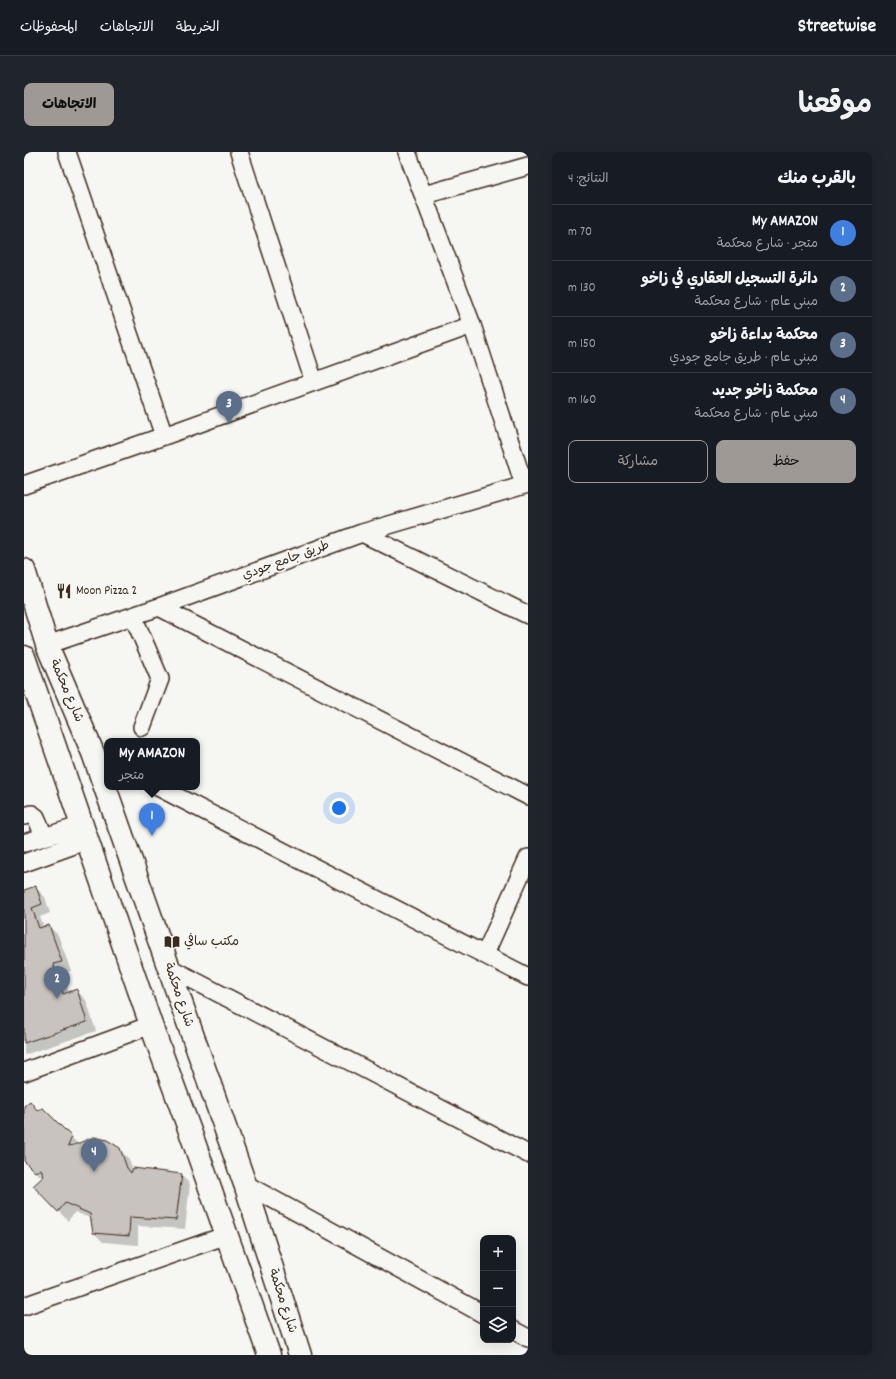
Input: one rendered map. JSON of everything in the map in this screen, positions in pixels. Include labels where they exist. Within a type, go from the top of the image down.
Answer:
[{"type":"main road","name":"شارع محكمة","points":[[24,570],[47,646],[100,757],[104,769]]},
{"type":"main road","name":"شارع محكمة","points":[[24,657],[151,1025],[192,1134],[269,1355]]},
{"type":"main road","name":"شارع محكمة","points":[[111,790],[168,967],[244,1184],[300,1355]]},
{"type":"main road","points":[[192,1134],[223,1123]]},
{"type":"street","points":[[67,152],[164,436]]},
{"type":"street","points":[[239,152],[314,382]]},
{"type":"street","points":[[407,152],[472,325],[526,484]]},
{"type":"street","points":[[424,195],[528,166]]},
{"type":"street","points":[[24,485],[472,325]]},
{"type":"street","name":"طريق جامع جودي","points":[[47,646],[362,533],[526,484]]},
{"type":"street","points":[[362,533],[528,615]]},
{"type":"street","points":[[159,607],[528,796]]},
{"type":"street","points":[[132,616],[160,679],[142,727]]},
{"type":"street","points":[[164,790],[528,977]]},
{"type":"street","points":[[24,816],[32,814],[36,817],[44,836]]},
{"type":"street","points":[[24,843],[44,836],[85,833]]},
{"type":"street","points":[[24,863],[85,833]]},
{"type":"street","points":[[485,954],[528,858]]},
{"type":"street","points":[[168,967],[528,1154]]},
{"type":"street","points":[[24,1072],[151,1025]]},
{"type":"street","points":[[244,1184],[480,1312]]},
{"type":"street","points":[[24,1306],[227,1235]]},
{"type":"street","points":[[516,1332],[528,1338]]},
{"type":"building","points":[[36,886],[42,904],[32,908],[39,928],[49,925],[62,962],[53,964],[63,994],[77,989],[87,1022],[24,1043],[24,890]]},
{"type":"building","points":[[30,1101],[37,1110],[43,1108],[72,1137],[68,1146],[94,1137],[107,1140],[120,1148],[127,1168],[131,1173],[133,1168],[182,1174],[176,1220],[130,1217],[129,1236],[93,1233],[90,1214],[65,1203],[58,1212],[33,1186],[44,1176],[41,1169],[35,1172],[24,1161],[24,1106]]},
{"type":"place","name":"محكمة بداءة زاخو","points":[[229,424]]},
{"type":"place","name":"Moon Pizza 2","points":[[64,591]]},
{"type":"place","name":"My AMAZON","points":[[152,836]]},
{"type":"place","name":"مكتب سافي","points":[[172,942]]},
{"type":"place","name":"دائرة التسجيل العقاري في زاخو","points":[[57,999]]},
{"type":"place","name":"محكمة زاخو جديد","points":[[94,1172]]}]
